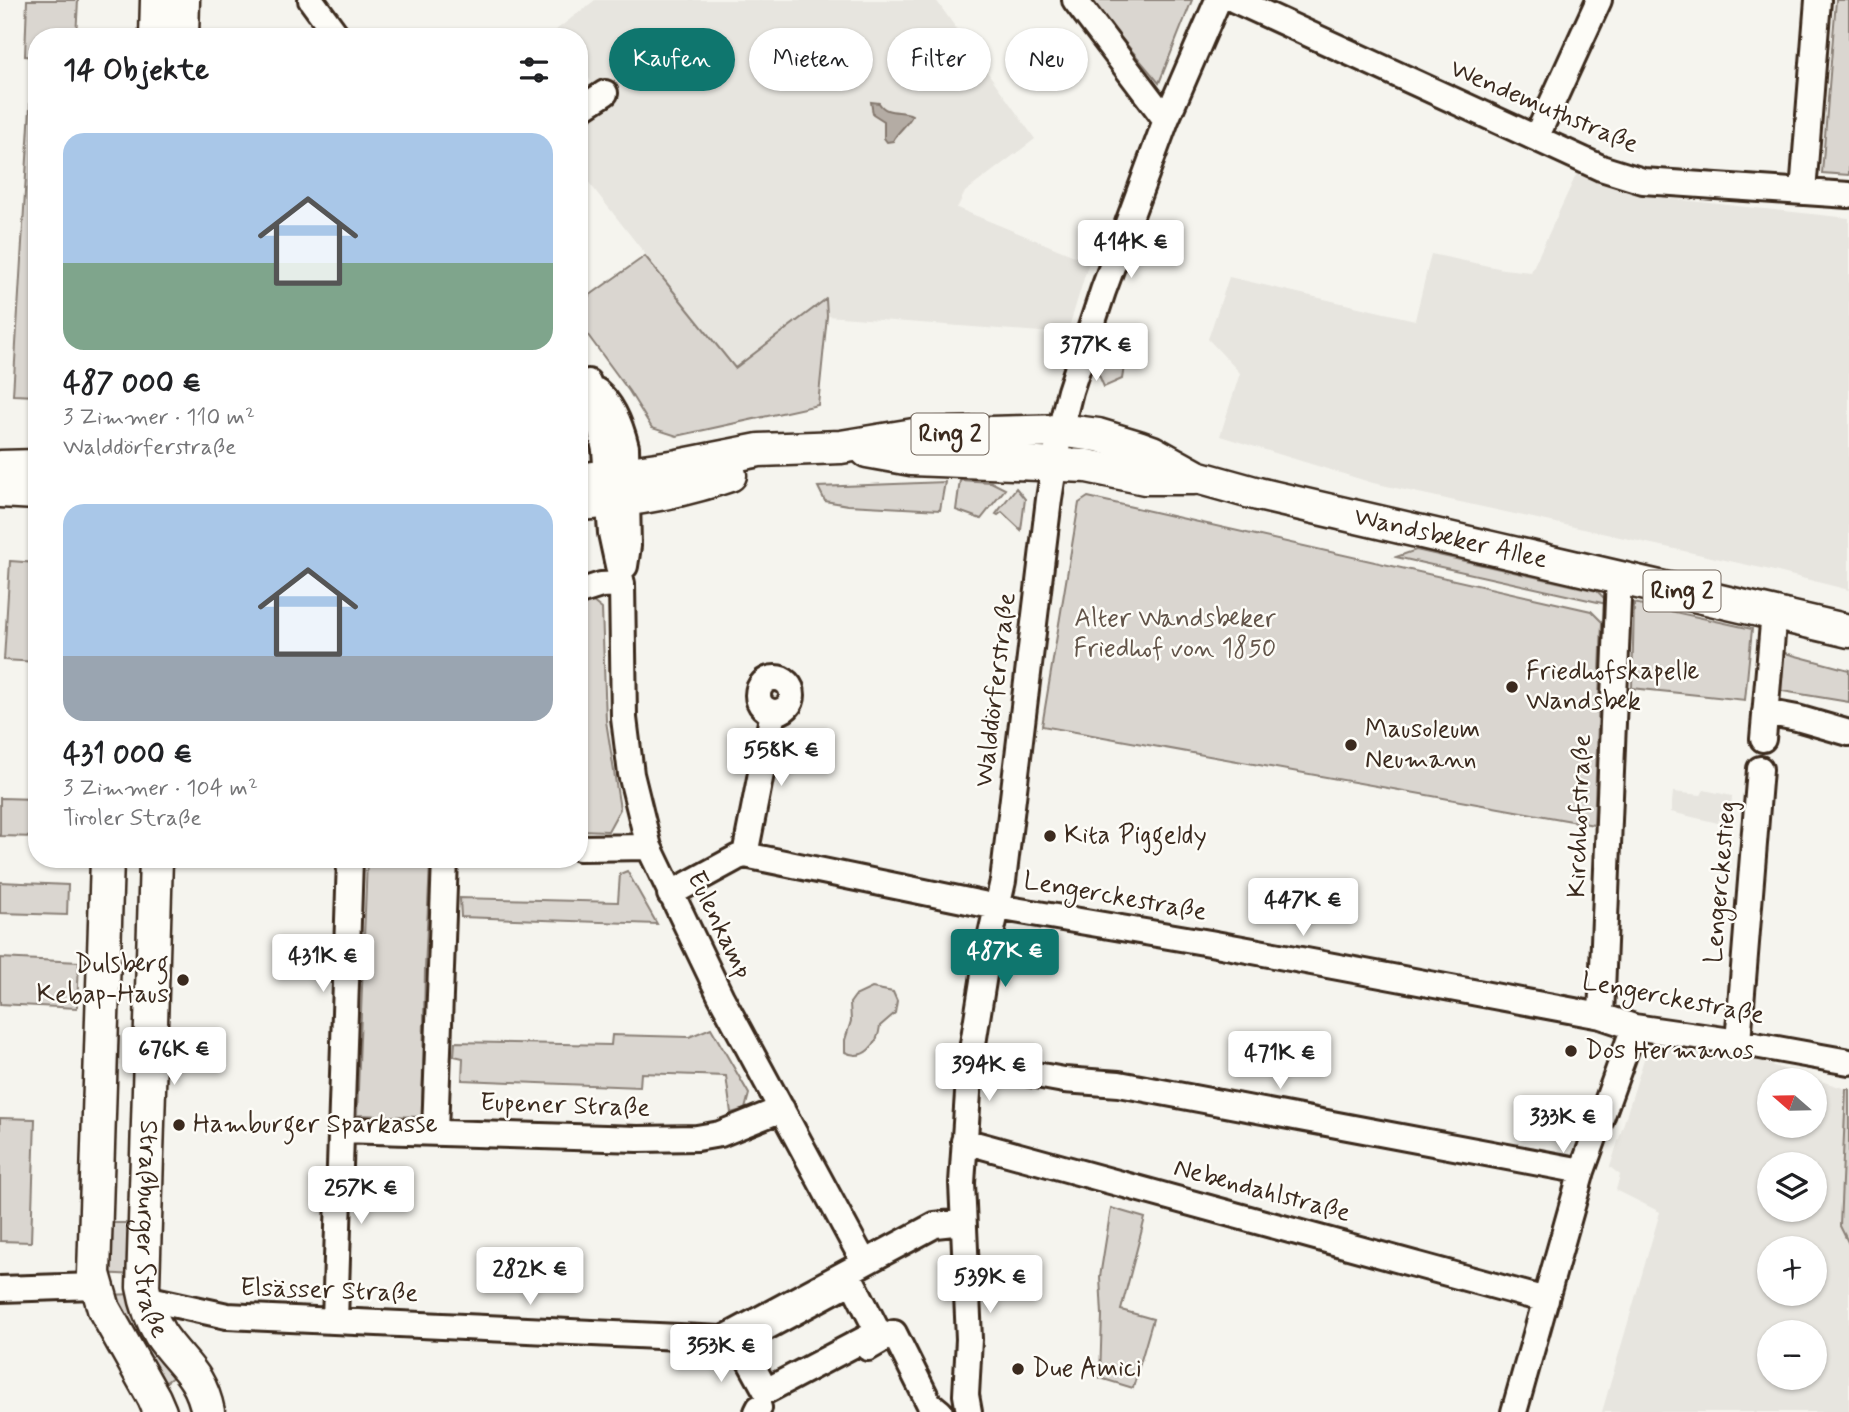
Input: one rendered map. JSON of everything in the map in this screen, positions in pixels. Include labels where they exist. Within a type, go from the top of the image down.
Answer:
[{"type":"main road","points":[[156,28],[157,0]]},
{"type":"main road","points":[[182,28],[183,0]]},
{"type":"main road","name":"Ring 2","points":[[605,490],[664,494],[719,479],[801,450],[841,447],[914,435],[1060,431]]},
{"type":"main road","name":"Wandsbeker Allee","points":[[1060,431],[1098,435],[1138,447],[1197,478],[1470,545],[1619,576],[1849,631]]},
{"type":"main road","name":"Ring 2","points":[[841,447],[911,459],[1087,466],[1145,478],[1197,478]]},
{"type":"main road","points":[[0,467],[28,466]]},
{"type":"main road","points":[[0,491],[28,493]]},
{"type":"main road","name":"Straßburger Straße","points":[[107,868],[94,1262],[96,1286],[104,1309],[160,1412]]},
{"type":"main road","name":"Straßburger Straße","points":[[156,868],[142,1266],[145,1298],[160,1333],[197,1378],[208,1412]]},
{"type":"street","points":[[312,0],[332,28]]},
{"type":"street","points":[[1075,0],[1166,120]]},
{"type":"street","name":"Walddörferstraße","points":[[969,1412],[966,1395],[969,1339],[963,1222],[964,1140],[970,1063],[1006,854],[1054,464],[1060,431],[1085,342],[1166,120],[1218,0]]},
{"type":"street","name":"Wendemuthstraße","points":[[1235,0],[1601,168],[1643,181],[1849,195]]},
{"type":"street","points":[[1536,138],[1599,0]]},
{"type":"street","points":[[1803,192],[1803,91],[1818,0]]},
{"type":"street","points":[[588,104],[605,93]]},
{"type":"street","name":"Eulenkamp","points":[[588,381],[608,400],[622,432],[605,490],[628,546],[622,584],[624,718],[631,774],[649,847],[721,997],[864,1262]]},
{"type":"street","name":"Kirchhofstraße","points":[[1601,1016],[1619,576]]},
{"type":"street","points":[[588,589],[601,585],[622,584]]},
{"type":"street","points":[[1763,739],[1774,612]]},
{"type":"street","points":[[670,894],[738,857],[745,856],[773,712]]},
{"type":"street","points":[[1765,712],[1849,733]]},
{"type":"street","name":"Lengerckestieg","points":[[1738,1042],[1760,769]]},
{"type":"street","points":[[588,848],[649,847]]},
{"type":"street","name":"Lengerckestraße","points":[[745,856],[997,907],[1210,943],[1601,1016],[1634,1027],[1848,1062]]},
{"type":"street","points":[[335,1320],[350,868]]},
{"type":"street","points":[[435,1132],[445,868]]},
{"type":"street","points":[[1514,1412],[1582,1171],[1634,1027]]},
{"type":"street","points":[[970,1063],[1064,1080],[1118,1084],[1582,1171]]},
{"type":"street","name":"Eupener Straße","points":[[341,1130],[638,1139],[697,1138],[720,1134],[782,1110]]},
{"type":"street","name":"Nebendahlstraße","points":[[964,1140],[1546,1300]]},
{"type":"street","points":[[886,1332],[758,1410],[723,1339],[935,1224],[963,1222]]},
{"type":"street","points":[[886,1332],[766,1391],[740,1342],[852,1281],[886,1332],[929,1404],[940,1412]]},
{"type":"street","points":[[0,1289],[96,1286]]},
{"type":"street","name":"Elsässer Straße","points":[[145,1298],[227,1316],[723,1339]]},
{"type":"shaded area","points":[[595,0],[936,0],[956,28],[887,28],[887,91],[991,91],[991,77],[1035,139],[965,192],[957,208],[1089,262],[1067,334],[827,316],[825,299],[735,368],[588,181],[588,114],[606,103],[588,77],[588,28],[559,28]]},
{"type":"shaded area","points":[[871,102],[879,103],[886,110],[912,115],[893,141],[887,142],[884,138],[884,121],[873,114]]},
{"type":"shaded area","points":[[1577,173],[1646,196],[1849,218],[1849,590],[1766,569],[1373,483],[1220,436],[1240,373],[1208,339],[1229,277],[1415,320],[1431,254],[1531,272]]},
{"type":"shaded area","points":[[1704,790],[1732,796],[1731,815],[1720,813],[1718,823],[1671,812],[1673,792],[1701,795]]},
{"type":"shaded area","points":[[1650,1040],[1733,1053],[1780,1068],[1757,1068],[1757,1138],[1827,1138],[1827,1083],[1846,1089],[1840,1226],[1849,1244],[1849,1412],[1602,1412],[1660,1212],[1616,1190],[1620,1175],[1610,1167]]},
{"type":"green space","points":[[27,0],[78,0],[76,28],[28,28],[28,56],[25,56]]},
{"type":"green space","points":[[1089,0],[1192,0],[1159,83]]},
{"type":"green space","points":[[1836,0],[1849,0],[1849,175],[1822,173]]},
{"type":"green space","points":[[28,142],[28,396],[13,395]]},
{"type":"green space","points":[[645,256],[735,368],[826,299],[827,316],[818,405],[677,436],[652,428],[588,335],[588,297]]},
{"type":"green space","points":[[1105,332],[1129,336],[1122,379],[1104,387],[1098,373]]},
{"type":"green space","points":[[960,480],[991,482],[1005,489],[981,519],[956,510]]},
{"type":"green space","points":[[945,482],[940,510],[848,505],[825,501],[818,487]]},
{"type":"green space","points":[[1016,488],[1025,499],[1021,530],[1002,512],[996,514]]},
{"type":"green space","name":"Alter Wandsbeker Friedhof von 1850","points":[[1088,497],[1591,611],[1602,622],[1594,825],[1042,726],[1079,503]]},
{"type":"green space","points":[[1416,550],[1597,591],[1611,605],[1396,557]]},
{"type":"green space","points":[[10,561],[28,562],[28,661],[4,660]]},
{"type":"green space","points":[[588,601],[592,601],[602,609],[606,721],[620,809],[608,831],[588,830]]},
{"type":"green space","points":[[1634,603],[1752,629],[1745,700],[1632,688]]},
{"type":"green space","points":[[1781,652],[1849,670],[1849,702],[1776,690]]},
{"type":"green space","points":[[0,798],[28,799],[28,837],[0,836]]},
{"type":"green space","points":[[367,868],[430,868],[422,1117],[357,1115]]},
{"type":"green space","points":[[627,871],[657,924],[461,917],[460,898],[618,902],[620,874]]},
{"type":"green space","points":[[0,882],[68,885],[67,915],[0,913]]},
{"type":"green space","points":[[0,958],[79,962],[77,1008],[0,1004]]},
{"type":"green space","points":[[872,988],[893,992],[897,1001],[895,1013],[880,1026],[869,1050],[858,1055],[845,1052],[845,1040],[851,1021],[850,1003],[855,996]]},
{"type":"green space","points":[[711,1028],[749,1094],[745,1109],[731,1113],[726,1076],[641,1073],[640,1087],[462,1080],[463,1058],[454,1056],[455,1042],[611,1045],[612,1035],[689,1037]]},
{"type":"green space","points":[[1846,1089],[1849,1089],[1849,1244],[1840,1226]]},
{"type":"green space","points":[[0,1118],[35,1119],[31,1242],[0,1241]]},
{"type":"green space","points":[[1111,1208],[1145,1218],[1121,1310],[1153,1319],[1133,1388],[1100,1378],[1100,1277]]},
{"type":"green space","points":[[109,1223],[126,1223],[138,1231],[136,1275],[100,1273]]},
{"type":"green space","points":[[136,1294],[182,1370],[157,1389],[105,1295]]},
{"type":"place","name":"Friedhofskapelle Wandsbek","points":[[1512,687]]},
{"type":"place","name":"Mausoleum Neumann","points":[[1351,745]]},
{"type":"place","name":"Kita Piggeldy","points":[[1050,836]]},
{"type":"place","name":"Dulsberg Kebap-Haus","points":[[183,980]]},
{"type":"place","name":"Dos Hermanos","points":[[1571,1051]]},
{"type":"place","name":"Hamburger Sparkasse","points":[[179,1125]]},
{"type":"place","name":"Due Amici","points":[[1018,1369]]}]
